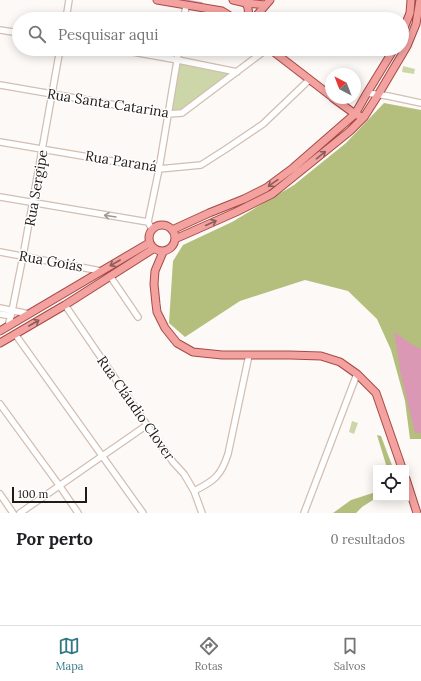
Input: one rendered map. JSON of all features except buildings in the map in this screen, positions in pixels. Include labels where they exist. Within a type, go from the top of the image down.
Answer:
[{"type":"main road","points":[[157,0],[224,12]]},
{"type":"main road","points":[[233,0],[246,3],[267,2]]},
{"type":"main road","points":[[409,16],[411,0]]},
{"type":"main road","points":[[409,41],[416,24],[420,0]]},
{"type":"main road","points":[[260,12],[267,2]]},
{"type":"main road","points":[[246,3],[249,12]]},
{"type":"main road","points":[[277,56],[325,92]]},
{"type":"main road","points":[[172,230],[244,199],[278,180],[355,114],[390,56]]},
{"type":"main road","points":[[175,239],[272,194],[350,131],[364,117],[401,56]]},
{"type":"main road","points":[[341,104],[355,114],[364,117]]},
{"type":"main road","points":[[163,225],[172,230],[175,239],[174,244],[170,249],[159,252],[151,246],[149,236],[152,229],[163,225]]},
{"type":"main road","points":[[0,331],[101,271],[151,246]]},
{"type":"main road","points":[[0,343],[65,305],[110,276],[151,246]]},
{"type":"main road","points":[[163,252],[155,271],[154,284],[157,312],[165,328],[177,343],[193,352],[222,355],[321,356],[340,362],[357,374],[376,393],[401,465]]},
{"type":"main road","points":[[409,488],[417,513]]},
{"type":"street","points":[[67,12],[69,0]]},
{"type":"street","points":[[185,12],[186,5]]},
{"type":"street","points":[[0,30],[12,32]]},
{"type":"street","name":"Rua Sergipe","points":[[8,326],[12,314],[33,203],[59,56]]},
{"type":"street","points":[[155,56],[237,72]]},
{"type":"street","points":[[152,229],[148,222],[159,169],[178,56]]},
{"type":"street","name":"Rua Santa Catarina","points":[[0,85],[168,114],[182,113],[259,56]]},
{"type":"street","name":"Rua Paraná","points":[[0,142],[159,169],[201,165],[262,124],[309,80]]},
{"type":"street","points":[[367,93],[388,96],[421,104]]},
{"type":"street","points":[[0,197],[148,222]]},
{"type":"street","name":"Rua Goiás","points":[[0,252],[101,271]]},
{"type":"street","points":[[110,276],[138,317]]},
{"type":"street","name":"Rua Cláudio Clover","points":[[65,305],[173,462],[184,474],[194,490],[202,513]]},
{"type":"street","points":[[0,308],[12,314]]},
{"type":"street","points":[[0,314],[29,314]]},
{"type":"street","points":[[15,334],[142,513]]},
{"type":"street","points":[[194,490],[209,483],[217,476],[224,466],[228,454],[249,355]]},
{"type":"street","points":[[304,513],[357,374]]},
{"type":"street","points":[[0,404],[78,513]]},
{"type":"street","points":[[20,513],[147,425]]},
{"type":"street","points":[[0,494],[13,513]]},
{"type":"green space","points":[[179,63],[229,74],[180,111],[171,111]]},
{"type":"green space","points":[[403,66],[415,69],[414,74],[402,72]]},
{"type":"green space","points":[[384,103],[421,110],[421,439],[410,439],[405,401],[391,350],[377,319],[348,291],[305,280],[240,301],[185,337],[169,323],[173,261],[183,245],[232,222],[294,185],[346,143]]},
{"type":"green space","points":[[352,421],[358,423],[354,434],[349,432]]},
{"type":"green space","points":[[377,435],[381,436],[392,465],[386,465]]},
{"type":"green space","points":[[373,493],[373,500],[356,513],[333,513],[351,500]]},
{"type":"shaded area","points":[[394,332],[421,349],[421,433],[415,433],[401,375]]},
{"type":"waterway","points":[[185,0],[202,3]]}]
